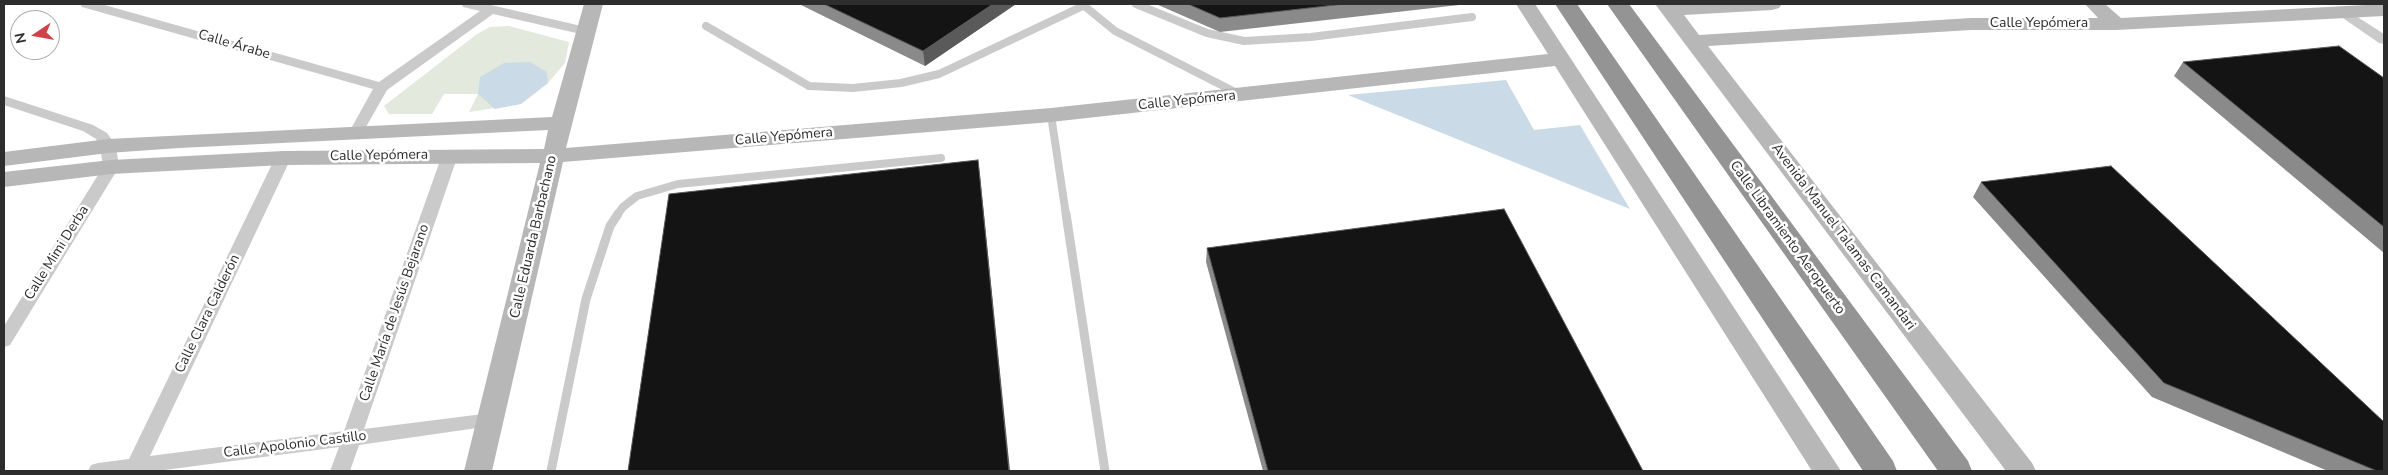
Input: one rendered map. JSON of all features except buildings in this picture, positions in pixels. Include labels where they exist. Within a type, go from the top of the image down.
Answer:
[{"type":"highway","points":[[1566,4],[1881,471]]},
{"type":"highway","name":"Calle Libramiento Aeropuerto","points":[[1618,4],[1956,471]]},
{"type":"main road","name":"Calle Eduarda Barbachano","points":[[478,471],[561,123],[593,4]]},
{"type":"main road","points":[[1526,4],[1827,471]]},
{"type":"main road","points":[[1667,7],[1772,4]]},
{"type":"main road","points":[[2094,4],[2116,24]]},
{"type":"main road","name":"Avenida Manuel Talamas Camandari","points":[[1667,7],[2022,471]]},
{"type":"main road","name":"Calle Yepómera","points":[[1694,42],[1971,24],[2116,24],[2384,10]]},
{"type":"main road","name":"Calle Yepómera","points":[[4,159],[109,156],[283,158],[450,155],[553,156],[1051,115],[1561,59]]},
{"type":"main road","name":"Calle Yepómera","points":[[4,180],[109,156],[354,134],[561,123]]},
{"type":"street","name":"Calle Árabe","points":[[87,4],[381,87]]},
{"type":"street","points":[[468,4],[586,31]]},
{"type":"street","points":[[354,134],[381,87],[490,9]]},
{"type":"street","points":[[2345,12],[2384,40]]},
{"type":"street","points":[[4,100],[88,128],[102,136],[109,156]]},
{"type":"street","name":"Calle María de Jesús Bejarano","points":[[340,471],[450,155]]},
{"type":"street","name":"Calle Mimi Derba","points":[[4,340],[109,156]]},
{"type":"street","name":"Calle Clara Calderón","points":[[134,469],[283,158]]},
{"type":"street","name":"Calle Apolonio Castillo","points":[[98,471],[134,469],[491,420]]},
{"type":"lane","points":[[706,26],[809,86],[853,88],[901,83],[938,74],[987,53],[1081,4],[1114,31],[1240,95]]},
{"type":"lane","points":[[1136,4],[1208,33],[1228,39],[1244,41],[1320,36],[1472,17]]},
{"type":"lane","points":[[1051,115],[1105,471]]},
{"type":"lane","points":[[551,471],[586,298],[610,226],[623,207],[637,196],[655,189],[678,184],[941,158]]},
{"type":"shaded area","points":[[509,26],[569,42],[565,63],[548,83],[521,104],[469,112],[478,94],[444,94],[432,114],[389,114],[384,106],[477,34],[490,27]]},
{"type":"water","points":[[530,62],[547,72],[548,83],[521,104],[495,109],[478,94],[480,77],[504,63]]},
{"type":"water","points":[[1506,80],[1534,130],[1580,125],[1630,209],[1348,95]]}]
